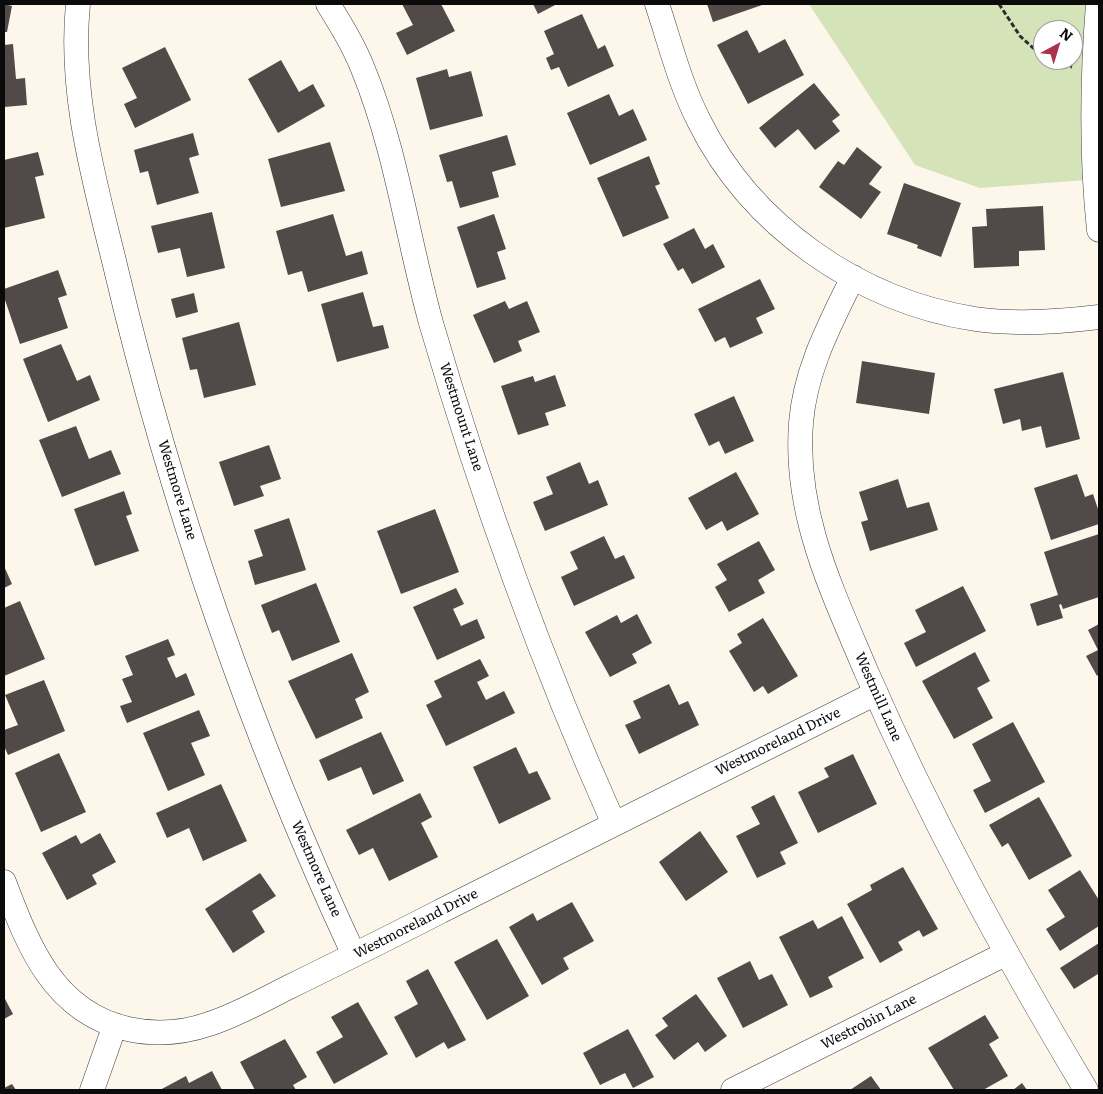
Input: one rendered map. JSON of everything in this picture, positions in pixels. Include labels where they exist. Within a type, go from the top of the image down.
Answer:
[{"type":"street","name":"Westmore Lane","points":[[78,4],[75,66],[83,124],[127,315],[168,462],[212,599],[248,699],[308,852],[354,955]]},
{"type":"street","name":"Westmount Lane","points":[[328,4],[354,48],[373,97],[431,321],[511,571],[556,689],[614,824]]},
{"type":"street","points":[[657,4],[677,69],[695,114],[708,138],[735,179],[765,214],[784,231],[853,277],[906,302],[977,319],[1035,322],[1099,317]]},
{"type":"street","points":[[1098,4],[1093,73],[1094,156],[1099,230]]},
{"type":"street","name":"Westmill Lane","points":[[853,277],[825,333],[807,385],[801,424],[801,461],[804,495],[815,547],[876,693],[926,801],[1005,954],[1086,1090]]},
{"type":"street","name":"Westmoreland Drive","points":[[4,882],[29,945],[49,978],[83,1008],[115,1025],[127,1029],[159,1032],[193,1029],[224,1019],[876,693]]},
{"type":"street","name":"Westrobin Lane","points":[[743,1088],[1005,954]]},
{"type":"street","points":[[92,1090],[115,1025]]},
{"type":"path","points":[[999,4],[1020,36],[1033,48]]},
{"type":"green space","points":[[809,4],[1099,4],[1099,179],[980,188],[915,165]]},
{"type":"building","points":[[4,4],[12,6],[7,32],[4,32]]},
{"type":"building","points":[[402,4],[441,4],[455,31],[407,55],[396,33],[413,25]]},
{"type":"building","points":[[533,4],[557,4],[538,14]]},
{"type":"building","points":[[707,4],[765,4],[713,22]]},
{"type":"building","points":[[582,14],[598,49],[605,45],[614,66],[568,87],[559,67],[551,70],[546,58],[554,54],[544,31]]},
{"type":"building","points":[[747,30],[759,53],[785,39],[804,75],[748,104],[717,45]]},
{"type":"building","points":[[13,44],[16,79],[25,78],[27,105],[4,107],[4,45]]},
{"type":"building","points":[[165,47],[191,100],[135,128],[124,104],[137,98],[122,68]]},
{"type":"building","points":[[281,60],[299,92],[313,84],[325,106],[278,133],[248,79]]},
{"type":"building","points":[[447,69],[449,77],[471,71],[483,116],[430,130],[416,78]]},
{"type":"building","points":[[814,83],[840,115],[832,121],[840,131],[815,150],[798,129],[775,148],[759,128]]},
{"type":"building","points":[[609,94],[619,116],[633,109],[647,140],[590,165],[567,113]]},
{"type":"building","points":[[193,133],[199,155],[189,158],[199,193],[157,205],[148,171],[140,173],[134,150]]},
{"type":"building","points":[[507,135],[516,165],[492,172],[499,197],[460,208],[452,181],[447,182],[439,155]]},
{"type":"building","points":[[330,142],[345,191],[281,207],[268,159]]},
{"type":"building","points":[[857,147],[882,167],[869,184],[881,192],[861,219],[819,187],[838,161],[844,165]]},
{"type":"building","points":[[38,152],[44,175],[35,177],[45,218],[4,228],[4,160]]},
{"type":"building","points":[[649,156],[660,184],[655,186],[669,218],[623,237],[597,178]]},
{"type":"building","points":[[904,183],[961,203],[941,257],[917,248],[918,245],[887,234]]},
{"type":"building","points":[[1043,206],[1045,250],[1019,251],[1019,266],[974,268],[972,227],[987,226],[986,209]]},
{"type":"building","points":[[212,212],[225,268],[187,277],[180,248],[158,253],[151,226]]},
{"type":"building","points":[[333,214],[346,256],[362,251],[368,274],[308,292],[302,271],[288,275],[276,231]]},
{"type":"building","points":[[494,214],[506,249],[497,252],[506,279],[477,288],[457,227]]},
{"type":"building","points":[[694,228],[705,249],[713,244],[725,267],[692,284],[683,268],[678,271],[663,244]]},
{"type":"building","points":[[58,270],[67,295],[58,298],[68,328],[20,344],[4,297],[4,289]]},
{"type":"building","points":[[760,279],[775,309],[756,318],[763,333],[730,348],[725,337],[715,342],[698,309]]},
{"type":"building","points":[[363,292],[373,327],[383,325],[389,348],[337,362],[321,304]]},
{"type":"building","points":[[194,293],[198,312],[176,318],[171,299]]},
{"type":"building","points":[[505,301],[509,309],[527,301],[540,332],[518,341],[522,351],[494,363],[473,315]]},
{"type":"building","points":[[239,322],[256,385],[204,398],[197,369],[190,370],[182,338]]},
{"type":"building","points":[[61,344],[77,381],[90,375],[100,400],[48,422],[23,359]]},
{"type":"building","points":[[862,361],[935,373],[929,414],[856,403]]},
{"type":"building","points":[[1063,372],[1080,439],[1046,448],[1041,426],[1022,431],[1020,419],[1003,424],[994,389]]},
{"type":"building","points":[[555,375],[566,406],[545,413],[549,425],[518,435],[501,386],[533,376],[535,382]]},
{"type":"building","points":[[734,396],[754,441],[725,454],[719,441],[709,446],[694,414]]},
{"type":"building","points":[[76,426],[89,459],[111,450],[121,474],[62,497],[39,440]]},
{"type":"building","points":[[269,445],[281,479],[260,486],[264,496],[234,506],[219,462]]},
{"type":"building","points":[[580,462],[589,484],[598,480],[608,505],[545,531],[533,502],[553,494],[546,477]]},
{"type":"building","points":[[736,472],[759,514],[727,531],[722,521],[706,530],[688,498]]},
{"type":"building","points":[[1077,474],[1085,497],[1093,494],[1099,512],[1099,524],[1051,540],[1034,488]]},
{"type":"building","points":[[898,479],[907,508],[929,502],[938,530],[870,551],[861,522],[868,520],[859,492]]},
{"type":"building","points":[[124,491],[132,514],[126,516],[139,551],[95,566],[74,509]]},
{"type":"building","points":[[435,509],[459,572],[401,594],[377,531]]},
{"type":"building","points":[[289,518],[306,570],[255,585],[248,561],[263,556],[254,530]]},
{"type":"building","points":[[1099,534],[1099,597],[1063,609],[1061,604],[1059,605],[1063,618],[1037,626],[1030,604],[1058,595],[1044,552]]},
{"type":"building","points":[[604,536],[615,559],[624,555],[635,578],[574,606],[561,577],[578,569],[570,552]]},
{"type":"building","points":[[759,541],[775,570],[758,580],[765,593],[729,612],[715,587],[727,580],[717,564]]},
{"type":"building","points":[[4,566],[12,584],[4,588]]},
{"type":"building","points":[[316,583],[340,642],[292,661],[279,630],[272,633],[261,605]]},
{"type":"building","points":[[963,586],[986,631],[916,667],[904,643],[926,632],[915,610]]},
{"type":"building","points":[[456,588],[464,604],[453,609],[461,626],[477,619],[485,638],[437,660],[413,607]]},
{"type":"building","points":[[20,601],[45,659],[4,676],[4,608]]},
{"type":"building","points":[[637,614],[652,643],[632,654],[637,663],[610,677],[585,632],[617,615],[621,623]]},
{"type":"building","points":[[763,618],[798,676],[768,694],[763,686],[754,692],[729,651],[742,643],[737,634]]},
{"type":"building","points":[[1099,624],[1099,674],[1097,676],[1086,656],[1098,650],[1088,630]]},
{"type":"building","points":[[168,639],[175,655],[167,658],[176,678],[186,673],[195,695],[127,723],[120,706],[132,702],[122,679],[133,675],[125,656]]},
{"type":"building","points":[[975,652],[990,681],[977,688],[993,718],[954,739],[922,681]]},
{"type":"building","points":[[352,653],[369,692],[355,699],[363,718],[316,739],[288,681]]},
{"type":"building","points":[[480,659],[489,676],[477,682],[486,700],[504,691],[515,713],[446,746],[426,705],[442,697],[434,681]]},
{"type":"building","points":[[44,680],[65,731],[8,755],[4,746],[4,730],[18,725],[5,695]]},
{"type":"building","points":[[669,684],[679,705],[688,701],[699,725],[639,754],[625,725],[641,718],[633,701]]},
{"type":"building","points":[[199,710],[210,736],[191,743],[205,775],[168,791],[143,733]]},
{"type":"building","points":[[1013,722],[1045,782],[985,813],[973,790],[991,781],[972,744]]},
{"type":"building","points":[[381,732],[404,781],[373,795],[361,767],[328,781],[319,760]]},
{"type":"building","points":[[516,747],[529,774],[537,771],[551,799],[499,824],[473,767]]},
{"type":"building","points":[[59,753],[86,812],[41,832],[15,773]]},
{"type":"building","points":[[853,754],[877,804],[818,833],[798,792],[829,777],[824,768]]},
{"type":"building","points":[[221,784],[247,841],[203,861],[189,828],[167,838],[156,813]]},
{"type":"building","points":[[420,793],[432,817],[421,823],[438,857],[389,881],[373,848],[359,855],[346,830]]},
{"type":"building","points":[[774,795],[798,843],[780,852],[786,864],[757,878],[736,836],[760,824],[751,807]]},
{"type":"building","points":[[1039,797],[1072,856],[1029,880],[1008,843],[1002,847],[989,825]]},
{"type":"building","points":[[700,831],[728,872],[686,901],[659,862]]},
{"type":"building","points":[[100,833],[116,862],[92,875],[97,884],[67,900],[42,853],[76,835],[81,844]]},
{"type":"building","points":[[903,867],[938,929],[923,937],[919,930],[898,942],[903,950],[880,963],[847,904],[872,890],[870,885]]},
{"type":"building","points":[[1080,870],[1099,900],[1099,926],[1060,951],[1046,929],[1065,917],[1048,890]]},
{"type":"building","points":[[260,873],[276,896],[252,911],[265,932],[233,953],[205,909]]},
{"type":"building","points":[[572,902],[594,941],[563,958],[569,969],[542,985],[509,927],[533,913],[537,921]]},
{"type":"building","points":[[842,916],[864,958],[828,977],[833,987],[810,998],[779,937],[813,920],[818,929]]},
{"type":"building","points":[[497,939],[529,996],[487,1020],[454,962]]},
{"type":"building","points":[[1099,943],[1099,976],[1098,974],[1074,989],[1060,968]]},
{"type":"building","points":[[750,961],[759,980],[772,974],[788,1005],[743,1028],[717,978]]},
{"type":"building","points":[[428,969],[466,1040],[448,1049],[444,1042],[416,1058],[394,1017],[418,1004],[406,981]]},
{"type":"building","points":[[696,994],[727,1036],[705,1052],[698,1042],[674,1060],[655,1035],[668,1026],[662,1018]]},
{"type":"building","points":[[4,997],[13,1014],[4,1019]]},
{"type":"building","points":[[358,1002],[388,1054],[334,1084],[316,1052],[343,1037],[331,1017]]},
{"type":"building","points":[[985,1015],[999,1038],[989,1044],[1008,1076],[983,1090],[954,1090],[928,1048]]},
{"type":"building","points":[[628,1029],[654,1077],[633,1088],[625,1073],[600,1085],[583,1053]]},
{"type":"building","points":[[285,1039],[307,1077],[293,1085],[296,1090],[255,1090],[240,1062]]},
{"type":"building","points":[[212,1071],[222,1090],[160,1090],[186,1076],[189,1083]]},
{"type":"building","points":[[871,1076],[881,1090],[850,1090]]},
{"type":"building","points":[[1022,1083],[1027,1090],[1013,1090]]},
{"type":"building","points":[[12,1084],[16,1090],[4,1090],[4,1088]]}]
